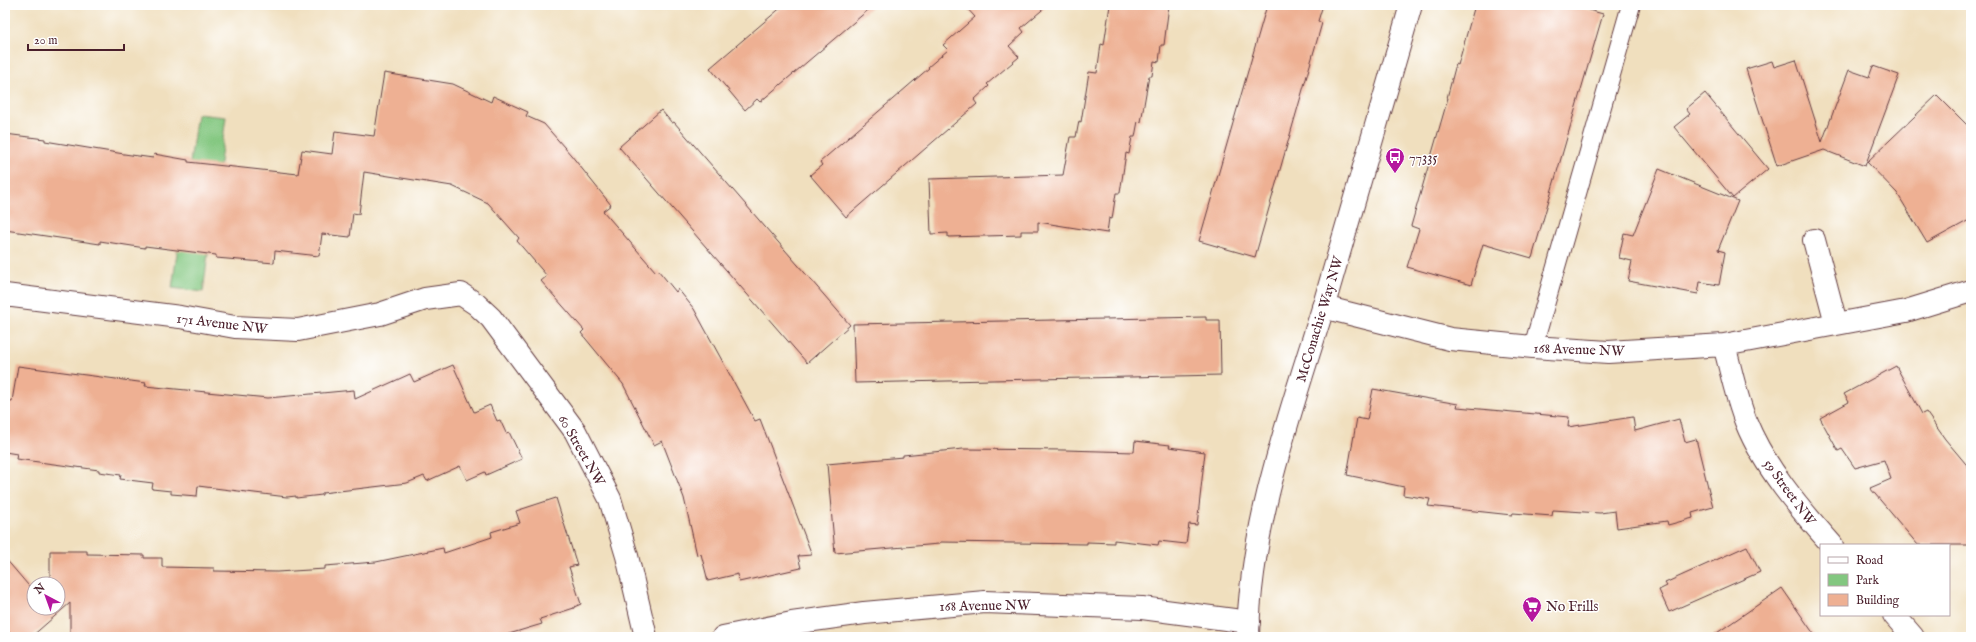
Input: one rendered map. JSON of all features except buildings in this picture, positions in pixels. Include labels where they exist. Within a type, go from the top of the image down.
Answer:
[{"type":"street","name":"McConachie Way NW","points":[[1248,629],[1252,584],[1264,510],[1283,439],[1411,5]]},
{"type":"street","points":[[1814,240],[1836,323]]},
{"type":"street","name":"168 Avenue NW","points":[[1323,307],[1450,339],[1533,348],[1608,352],[1724,345],[1906,311],[1971,291]]},
{"type":"street","name":"171 Avenue NW","points":[[5,295],[180,318],[235,327],[298,330],[380,314],[424,299],[461,294]]},
{"type":"street","name":"60 Street NW","points":[[461,294],[476,304],[491,318],[575,431],[610,499],[627,556],[646,637]]},
{"type":"street","name":"59 Street NW","points":[[1724,345],[1746,422],[1772,471],[1805,515],[1831,544]]},
{"type":"street","name":"168 Avenue NW","points":[[723,637],[792,623],[864,612],[985,602],[1142,608],[1248,629]]},
{"type":"street","points":[[1895,616],[1913,637]]},
{"type":"lane","points":[[1533,348],[1631,5]]},
{"type":"green space","points":[[197,114],[226,117],[203,292],[172,288]]},
{"type":"place","name":"77335","points":[[1395,174]]},
{"type":"place","name":"No Frills","points":[[1532,623]]}]
